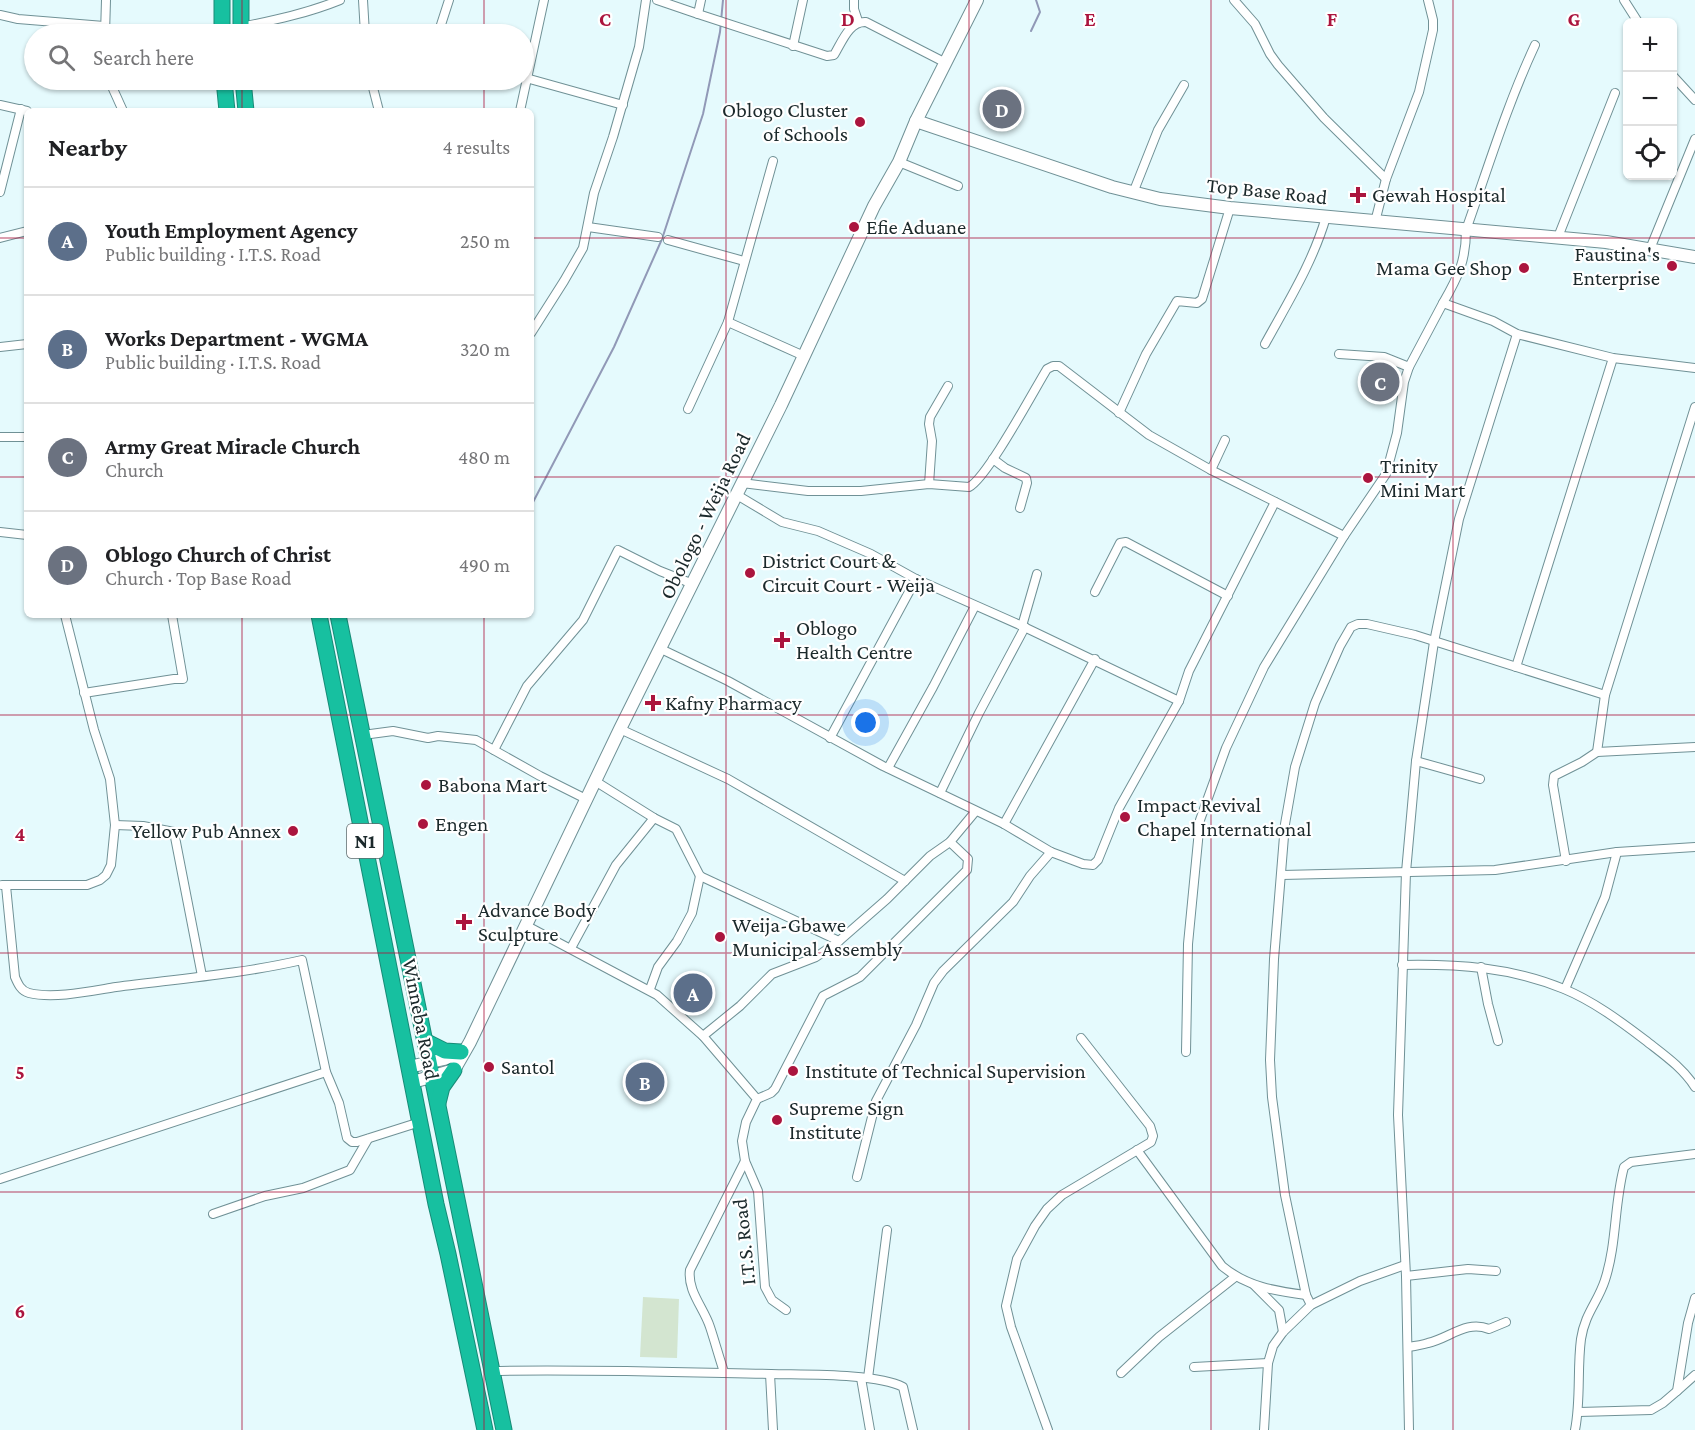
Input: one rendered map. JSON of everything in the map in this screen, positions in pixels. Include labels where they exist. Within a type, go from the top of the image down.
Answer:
[{"type":"highway","points":[[222,0],[222,24]]},
{"type":"highway","points":[[241,24],[242,0]]},
{"type":"highway","points":[[225,90],[227,108]]},
{"type":"highway","points":[[244,90],[246,108]]},
{"type":"highway","name":"Winneba Road","points":[[320,618],[420,1122],[485,1430]]},
{"type":"highway","name":"Winneba Road","points":[[339,618],[372,774],[490,1371],[504,1430]]},
{"type":"highway","points":[[352,779],[372,774]]},
{"type":"highway","points":[[425,1041],[445,1051],[464,1050]]},
{"type":"highway","points":[[437,1109],[442,1087],[454,1070]]},
{"type":"street","points":[[105,24],[106,0]]},
{"type":"street","points":[[264,24],[340,0]]},
{"type":"street","points":[[363,0],[364,24]]},
{"type":"street","points":[[441,24],[449,0]]},
{"type":"street","points":[[534,41],[543,0]]},
{"type":"street","points":[[534,328],[583,248],[594,193],[639,47],[646,0]]},
{"type":"street","points":[[657,0],[819,54],[834,55],[851,26],[858,21],[866,22],[946,63]]},
{"type":"street","points":[[698,14],[701,0]]},
{"type":"street","points":[[794,46],[802,0]]},
{"type":"street","points":[[854,0],[858,21]]},
{"type":"street","name":"Obologo - Weija Road","points":[[454,1070],[527,926],[620,729],[662,648],[804,356],[874,206],[899,162],[916,121],[977,0]]},
{"type":"street","points":[[1234,0],[1255,24],[1278,65],[1324,118],[1386,179]]},
{"type":"street","points":[[1375,222],[1386,179],[1419,92],[1433,30],[1428,0]]},
{"type":"street","points":[[1624,0],[1635,18]]},
{"type":"street","points":[[0,15],[58,24]]},
{"type":"street","points":[[1186,1052],[1188,945],[1200,820],[1226,748],[1264,667],[1344,536],[1386,474],[1397,433],[1404,382],[1409,367],[1461,267],[1466,250],[1466,230],[1509,106],[1535,45]]},
{"type":"street","points":[[534,80],[623,105]]},
{"type":"street","points":[[1677,80],[1695,100]]},
{"type":"street","points":[[1133,193],[1158,130],[1184,85]]},
{"type":"street","points":[[114,90],[122,108]]},
{"type":"street","points":[[374,90],[378,108]]},
{"type":"street","points":[[521,108],[524,90]]},
{"type":"street","points":[[1557,237],[1615,93]]},
{"type":"street","points":[[0,105],[24,110],[0,192]]},
{"type":"street","name":"Top Base Road","points":[[916,121],[1133,193],[1230,208],[1557,237],[1650,249],[1695,258]]},
{"type":"street","points":[[1650,249],[1695,139]]},
{"type":"street","points":[[687,409],[728,322],[773,161]]},
{"type":"street","points":[[899,162],[958,186]]},
{"type":"street","points":[[1119,413],[1146,354],[1177,301],[1197,303],[1202,299],[1230,208]]},
{"type":"street","points":[[1265,344],[1319,242],[1326,217]]},
{"type":"street","points":[[588,227],[658,237]]},
{"type":"street","points":[[0,238],[24,232]]},
{"type":"street","points":[[668,240],[744,261]]},
{"type":"street","points":[[1443,303],[1493,321],[1517,334],[1613,358],[1695,368]]},
{"type":"street","points":[[728,322],[804,356]]},
{"type":"street","points":[[1409,1430],[1406,1276],[1398,1115],[1406,872],[1416,761],[1434,642],[1459,519],[1517,334]]},
{"type":"street","points":[[0,347],[24,344]]},
{"type":"street","points":[[1339,354],[1384,357],[1409,367]]},
{"type":"street","points":[[1516,667],[1613,358]]},
{"type":"street","points":[[739,489],[861,491],[929,484],[969,487],[974,484],[993,459],[1047,369],[1059,366],[1149,435],[1211,470],[1344,536]]},
{"type":"street","points":[[929,484],[932,441],[930,417],[948,386]]},
{"type":"street","points":[[1597,752],[1605,695],[1695,407]]},
{"type":"street","points":[[0,437],[24,437]]},
{"type":"street","points":[[1211,470],[1225,440]]},
{"type":"street","points":[[993,459],[1005,468],[1026,478],[1027,483],[1020,508]]},
{"type":"street","points":[[739,489],[782,522],[818,531],[871,554],[916,579],[1095,659],[1179,701]]},
{"type":"street","points":[[662,648],[728,681],[888,768],[975,812],[1004,824],[1051,852],[1083,864],[1093,865],[1098,860],[1119,808],[1179,701],[1190,671],[1275,502]]},
{"type":"street","points":[[0,532],[24,535]]},
{"type":"street","points":[[1095,592],[1120,543],[1126,542],[1228,596]]},
{"type":"street","points":[[495,750],[527,686],[583,620],[618,550],[693,584]]},
{"type":"street","points":[[940,793],[1023,626],[1037,574]]},
{"type":"street","points":[[830,738],[916,579]]},
{"type":"street","points":[[888,768],[975,606]]},
{"type":"street","points":[[66,618],[93,730],[110,779],[115,825],[111,865],[106,875],[87,885],[3,885],[15,977],[19,987],[26,993],[77,992],[302,960],[326,1072],[339,1103],[347,1138],[352,1142],[368,1139],[420,1122]]},
{"type":"street","points":[[84,693],[183,679],[173,618]]},
{"type":"street","points":[[1311,1305],[1306,1295],[1285,1195],[1272,1097],[1270,1060],[1274,959],[1285,824],[1295,767],[1315,703],[1340,646],[1351,627],[1367,624],[1415,635],[1605,695]]},
{"type":"street","points":[[1004,824],[1095,659]]},
{"type":"street","points":[[620,729],[728,779],[905,881]]},
{"type":"street","points":[[363,735],[393,731],[428,738],[438,736],[476,740],[586,799]]},
{"type":"street","points":[[1566,861],[1553,785],[1554,776],[1597,752],[1695,747]]},
{"type":"street","points":[[1416,761],[1480,779]]},
{"type":"street","points":[[595,781],[676,829],[700,876],[838,941]]},
{"type":"street","points":[[703,1036],[740,1006],[772,974],[816,957],[838,941],[930,856],[950,842],[975,812]]},
{"type":"street","points":[[571,948],[616,865],[654,818]]},
{"type":"street","points":[[115,825],[143,826],[174,832],[202,976]]},
{"type":"street","points":[[527,926],[650,989],[703,1036],[757,1099],[775,1089],[823,996],[860,977],[967,870],[968,859],[950,842]]},
{"type":"street","points":[[1282,874],[1496,870],[1617,852],[1695,847]]},
{"type":"street","points":[[857,1177],[876,1101],[916,1025],[934,983],[943,971],[1013,902],[1029,876],[1051,852]]},
{"type":"street","points":[[1565,989],[1605,897],[1617,852]]},
{"type":"street","points":[[650,989],[658,967],[678,941],[692,913],[700,876]]},
{"type":"street","points":[[1402,965],[1447,964],[1481,967],[1515,973],[1565,989],[1618,1019],[1686,1073],[1695,1087]]},
{"type":"street","points":[[1481,967],[1498,1041]]},
{"type":"street","points":[[1048,1430],[1011,1327],[1006,1306],[1017,1260],[1047,1209],[1062,1195],[1151,1142],[1153,1136],[1150,1126],[1081,1038]]},
{"type":"street","points":[[430,1070],[464,1050]]},
{"type":"street","points":[[411,1075],[430,1070],[454,1070]]},
{"type":"street","points":[[0,1179],[326,1072]]},
{"type":"street","name":"I.T.S. Road","points":[[757,1099],[742,1141],[745,1161],[758,1191],[765,1287],[772,1300],[786,1310]]},
{"type":"street","points":[[213,1214],[265,1196],[303,1188],[350,1170],[368,1139]]},
{"type":"street","points":[[1137,1150],[1222,1266],[1236,1277],[1253,1285],[1306,1295]]},
{"type":"street","points":[[1575,1430],[1581,1341],[1585,1318],[1605,1281],[1612,1251],[1624,1167],[1630,1161],[1695,1154]]},
{"type":"street","points":[[724,1372],[710,1327],[690,1286],[689,1277],[690,1270],[745,1161]]},
{"type":"street","points":[[870,1430],[865,1378],[887,1230]]},
{"type":"street","points":[[1264,1430],[1268,1363],[1273,1346],[1283,1332],[1311,1305],[1360,1281],[1405,1265]]},
{"type":"street","points":[[1406,1276],[1468,1269],[1496,1271]]},
{"type":"street","points":[[1121,1372],[1159,1337],[1236,1277]]},
{"type":"street","points":[[1253,1285],[1279,1310],[1283,1332]]},
{"type":"street","points":[[1677,1391],[1688,1323],[1695,1298]]},
{"type":"street","points":[[1408,1347],[1429,1343],[1470,1326],[1478,1324],[1489,1329],[1506,1322]]},
{"type":"street","points":[[1194,1367],[1268,1363]]},
{"type":"street","points":[[490,1371],[724,1372],[865,1378],[896,1383],[903,1387],[913,1430]]},
{"type":"street","points":[[770,1374],[773,1430]]},
{"type":"street","points":[[1578,1412],[1651,1410],[1664,1403],[1695,1375]]},
{"type":"green space","points":[[643,1297],[679,1299],[677,1358],[640,1357]]},
{"type":"waterway","points":[[534,500],[614,347],[662,239],[703,114],[720,32],[723,0]]},
{"type":"waterway","points":[[1031,31],[1040,12],[1036,0]]},
{"type":"place","name":"Oblogo Church of Christ","points":[[1002,109]]},
{"type":"place","name":"Oblogo Cluster of Schools","points":[[860,122]]},
{"type":"place","name":"Gewah Hospital","points":[[1358,195]]},
{"type":"place","name":"Efie Aduane","points":[[854,227]]},
{"type":"place","name":"Faustina's Enterprise","points":[[1672,266]]},
{"type":"place","name":"Mama Gee Shop","points":[[1524,268]]},
{"type":"place","name":"Army Great Miracle Church","points":[[1380,382]]},
{"type":"place","name":"Trinity Mini Mart","points":[[1368,478]]},
{"type":"place","name":"District Court & Circuit Court - Weija","points":[[750,573]]},
{"type":"place","name":"Oblogo Health Centre","points":[[782,640]]},
{"type":"place","name":"Kafny Pharmacy","points":[[653,703]]},
{"type":"place","name":"Babona Mart","points":[[426,785]]},
{"type":"place","name":"Impact Revival Chapel International","points":[[1125,817]]},
{"type":"place","name":"Engen","points":[[423,824]]},
{"type":"place","name":"Yellow Pub Annex","points":[[293,831]]},
{"type":"place","name":"Advance Body Sculpture","points":[[464,922]]},
{"type":"place","name":"Weija-Gbawe Municipal Assembly","points":[[720,937]]},
{"type":"place","name":"Youth Employment Agency","points":[[693,993]]},
{"type":"place","name":"Santol","points":[[489,1067]]},
{"type":"place","name":"Institute of Technical Supervision","points":[[793,1071]]},
{"type":"place","name":"Works Department - WGMA","points":[[645,1082]]},
{"type":"place","name":"Supreme Sign Institute","points":[[777,1120]]}]
